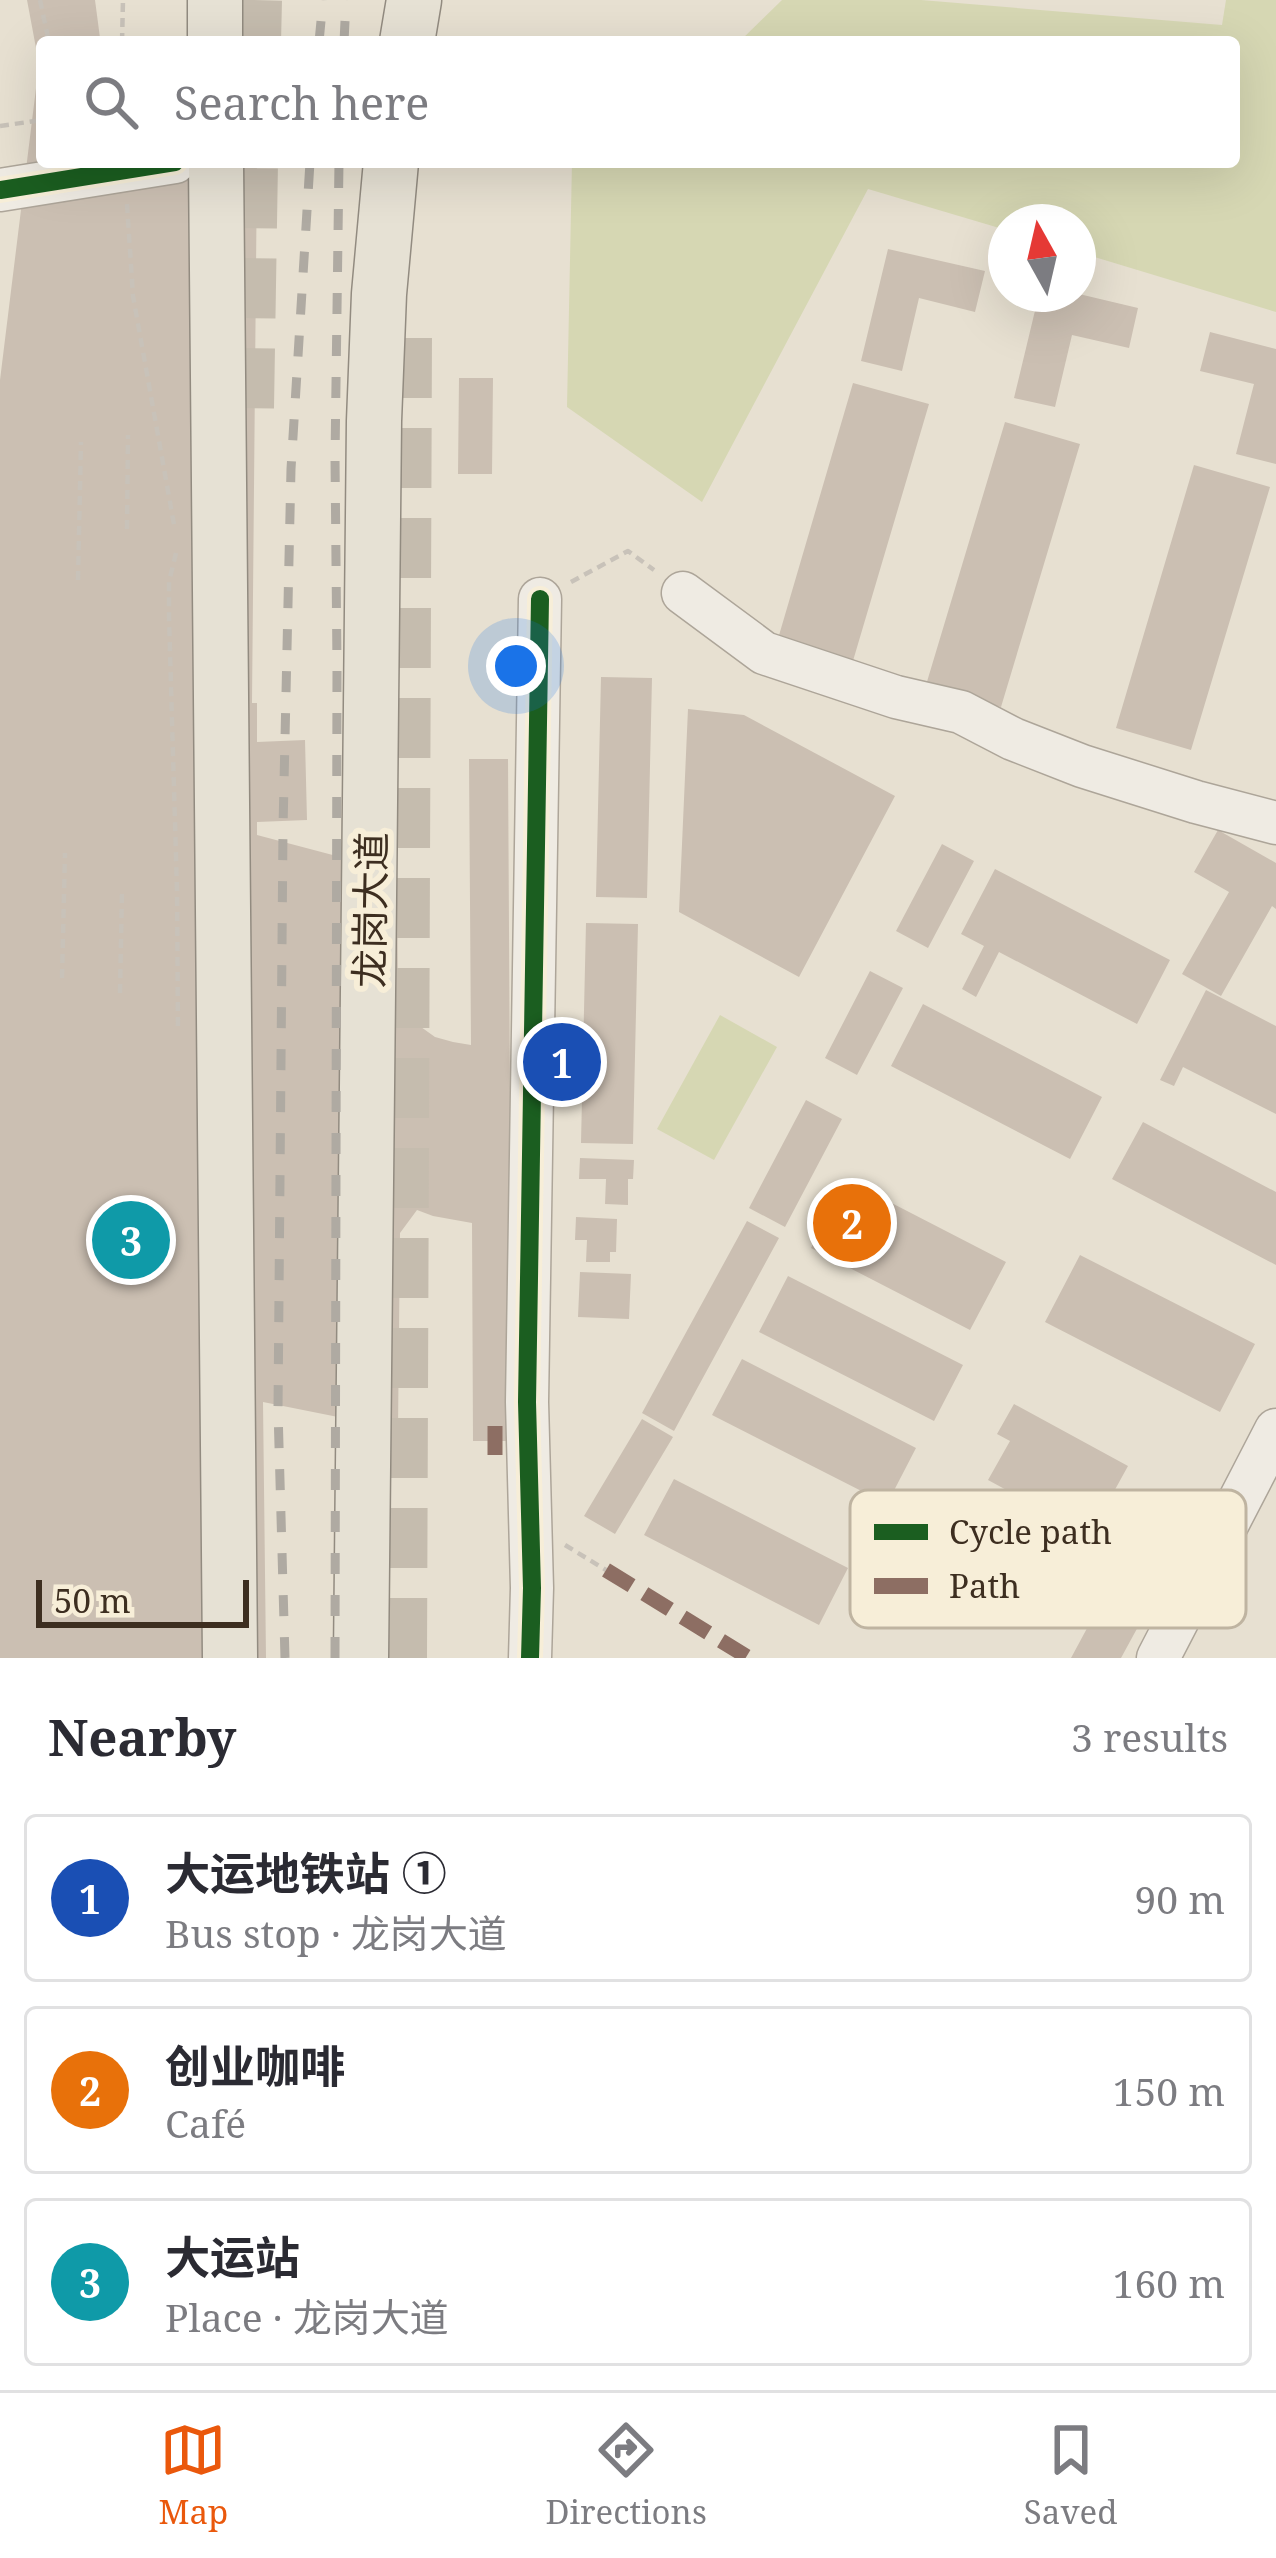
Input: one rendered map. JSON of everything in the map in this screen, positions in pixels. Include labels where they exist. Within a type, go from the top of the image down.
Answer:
[{"type":"main road","points":[[215,0],[215,36]]},
{"type":"main road","points":[[385,36],[387,0]]},
{"type":"main road","points":[[408,36],[415,0]]},
{"type":"main road","points":[[216,168],[230,1658]]},
{"type":"main road","name":"龙岗大道","points":[[361,1658],[374,421],[389,169]]},
{"type":"street","points":[[0,160],[36,155]]},
{"type":"street","points":[[0,190],[106,169]]},
{"type":"street","points":[[683,593],[764,653],[896,697],[961,712],[1082,766],[1276,823]]},
{"type":"street","points":[[530,1658],[527,1402],[540,599]]},
{"type":"street","points":[[1245,1490],[1276,1430]]},
{"type":"street","points":[[1158,1658],[1174,1628]]},
{"type":"path","points":[[40,0],[48,36]]},
{"type":"path","points":[[122,36],[123,0]]},
{"type":"path","points":[[0,126],[36,121]]},
{"type":"path","points":[[106,169],[178,545],[169,617],[178,1032]]},
{"type":"path","points":[[127,529],[128,435]]},
{"type":"path","points":[[78,580],[81,442]]},
{"type":"path","points":[[540,599],[628,551],[683,593]]},
{"type":"path","points":[[62,978],[65,854]]},
{"type":"path","points":[[120,993],[122,891]]},
{"type":"path","points":[[555,1539],[606,1570]]},
{"type":"green space","points":[[782,0],[921,0],[1222,25],[1226,0],[1276,0],[1276,312],[1096,257],[1096,204],[988,204],[988,225],[868,189],[702,502],[567,407],[572,168],[1240,168],[1240,36],[745,36]]},
{"type":"green space","points":[[720,1015],[777,1047],[714,1160],[657,1129]]},
{"type":"building","points":[[27,0],[95,0],[100,36],[36,36],[36,48]]},
{"type":"building","points":[[36,88],[36,168],[257,168],[252,703],[257,703],[257,742],[305,740],[307,820],[257,822],[257,835],[397,872],[398,993],[409,1016],[435,1037],[471,1045],[469,759],[508,759],[512,1441],[473,1441],[472,1223],[417,1210],[400,1233],[398,1429],[263,1402],[266,1658],[0,1658],[0,380]]},
{"type":"building","points":[[888,249],[985,271],[975,312],[919,298],[902,371],[861,361]]},
{"type":"building","points":[[1096,298],[1138,308],[1129,348],[1072,335],[1055,407],[1014,398],[1035,312],[1096,312]]},
{"type":"building","points":[[1210,332],[1276,349],[1276,464],[1236,454],[1254,384],[1200,371]]},
{"type":"building","points":[[459,378],[493,378],[492,474],[458,474]]},
{"type":"building","points":[[853,383],[929,404],[850,671],[775,649]]},
{"type":"building","points":[[1005,422],[1080,444],[1001,707],[926,685]]},
{"type":"building","points":[[1194,465],[1270,487],[1191,750],[1116,728]]},
{"type":"building","points":[[601,677],[652,678],[647,898],[596,897]]},
{"type":"building","points":[[688,709],[744,715],[895,796],[799,977],[679,912]]},
{"type":"building","points":[[1218,830],[1276,863],[1276,909],[1272,906],[1221,996],[1182,974],[1229,892],[1194,872]]},
{"type":"building","points":[[942,844],[974,861],[928,948],[896,931]]},
{"type":"building","points":[[995,869],[1170,960],[1137,1024],[999,952],[976,997],[962,989],[984,946],[961,934]]},
{"type":"building","points":[[586,923],[638,924],[633,1144],[581,1143]]},
{"type":"building","points":[[870,971],[903,988],[857,1075],[825,1058]]},
{"type":"building","points":[[1206,990],[1276,1026],[1276,1114],[1183,1067],[1174,1086],[1160,1080]]},
{"type":"building","points":[[923,1004],[1102,1097],[1070,1159],[891,1066]]},
{"type":"building","points":[[806,1100],[842,1119],[785,1227],[749,1208]]},
{"type":"building","points":[[1143,1122],[1276,1192],[1276,1265],[1112,1179]]},
{"type":"building","points":[[580,1158],[634,1160],[628,1205],[605,1204],[606,1179],[579,1179]]},
{"type":"building","points":[[847,1180],[1006,1262],[970,1330],[811,1248]]},
{"type":"building","points":[[576,1217],[617,1219],[616,1252],[610,1252],[610,1262],[586,1262],[587,1240],[575,1240]]},
{"type":"building","points":[[747,1221],[779,1238],[674,1431],[642,1413]]},
{"type":"building","points":[[1080,1255],[1255,1344],[1220,1412],[1045,1322]]},
{"type":"building","points":[[580,1272],[631,1274],[629,1319],[578,1317]]},
{"type":"building","points":[[788,1276],[963,1365],[934,1421],[759,1332]]},
{"type":"building","points":[[742,1359],[916,1448],[894,1490],[859,1490],[712,1415]]},
{"type":"building","points":[[1014,1404],[1128,1466],[1115,1490],[1007,1490],[988,1480],[1010,1441],[997,1434]]},
{"type":"building","points":[[642,1419],[673,1437],[615,1534],[584,1516]]},
{"type":"building","points":[[674,1479],[848,1568],[819,1625],[644,1535]]},
{"type":"building","points":[[1087,1628],[1137,1628],[1121,1658],[1071,1658]]},
{"type":"tunnel","points":[[251,36],[252,0]]},
{"type":"tunnel","points":[[244,408],[248,168]]},
{"type":"tunnel","points":[[397,1658],[402,332]]},
{"type":"railway","points":[[320,36],[323,0]]},
{"type":"railway","points":[[344,36],[346,0]]},
{"type":"railway","points":[[285,1658],[278,1410],[283,828],[291,469],[310,168]]},
{"type":"railway","points":[[335,1658],[339,168]]},
{"type":"marked path","points":[[495,1426],[495,1455]]},
{"type":"marked path","points":[[606,1570],[749,1658]]},
{"type":"cycle path","points":[[0,190],[138,168]]},
{"type":"cycle path","points":[[530,1658],[527,1402],[540,599]]},
{"type":"place","name":"大运地铁站 ①","points":[[562,1062]]},
{"type":"place","name":"创业咖啡","points":[[852,1223]]},
{"type":"place","name":"大运站","points":[[131,1240]]}]
